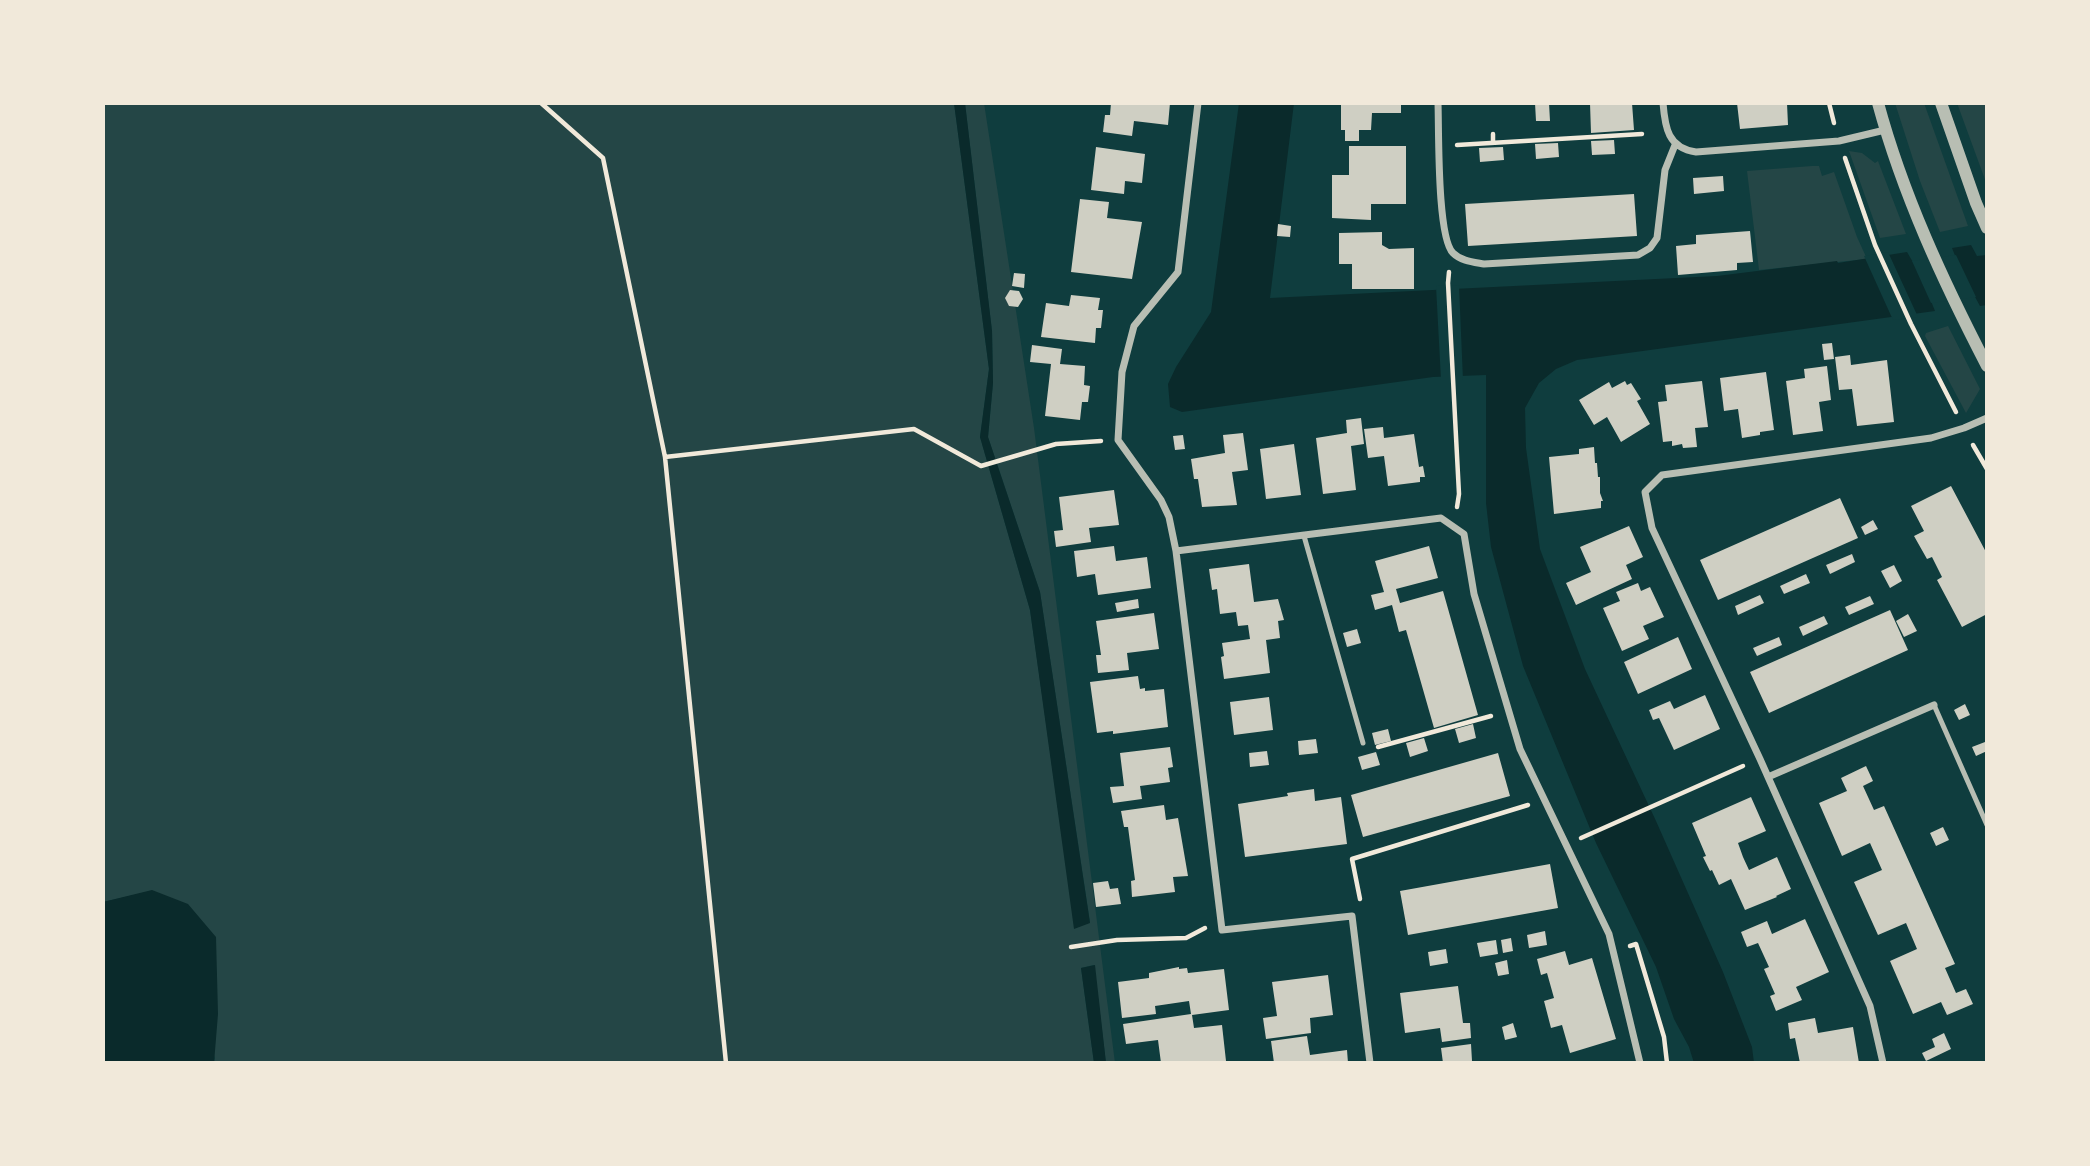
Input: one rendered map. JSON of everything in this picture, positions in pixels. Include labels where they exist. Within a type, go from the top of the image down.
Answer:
[{"type":"street","points":[[1198,103],[1178,272],[1134,326],[1122,372],[1118,440],[1161,500],[1169,517],[1176,551],[1222,930],[1352,916],[1370,1063]]},
{"type":"street","points":[[1438,103],[1444,230],[1452,252],[1466,261],[1484,264],[1638,255],[1650,248],[1657,238],[1665,170],[1675,145]]},
{"type":"street","points":[[1663,103],[1667,134],[1675,145],[1696,152],[1839,141],[1885,130]]},
{"type":"street","points":[[1878,103],[1904,187],[1953,300],[1987,366]]},
{"type":"street","points":[[1941,103],[1987,228]]},
{"type":"street","points":[[1883,1063],[1870,1006],[1768,777],[1651,528],[1646,492],[1662,475],[1919,440],[1964,428],[1987,418]]},
{"type":"street","points":[[1176,551],[1441,518],[1464,534],[1474,594],[1520,749],[1609,934],[1640,1063]]},
{"type":"street","points":[[1768,777],[1934,705]]},
{"type":"lane","points":[[1304,536],[1363,743]]},
{"type":"lane","points":[[1934,705],[1987,825]]},
{"type":"path","points":[[541,103],[603,158],[665,457],[726,1063]]},
{"type":"path","points":[[1493,134],[1493,143]]},
{"type":"path","points":[[1439,146],[1642,134]]},
{"type":"path","points":[[1839,141],[1875,245],[1911,324],[1987,469]]},
{"type":"path","points":[[1448,283],[1459,494],[1454,525]]},
{"type":"path","points":[[665,457],[914,429],[981,466],[1056,444],[1118,440]]},
{"type":"path","points":[[1363,743],[1371,749],[1508,711]]},
{"type":"path","points":[[1591,833],[1759,759]]},
{"type":"path","points":[[1352,916],[1360,901],[1352,859],[1545,802]]},
{"type":"path","points":[[1072,947],[1117,940],[1186,938],[1221,920]]},
{"type":"path","points":[[1614,950],[1636,944],[1664,1037],[1667,1063]]},
{"type":"shaded area","points":[[103,103],[954,103],[989,369],[980,437],[1030,610],[1075,928],[1090,922],[1040,592],[988,437],[993,383],[992,331],[965,103],[984,103],[1034,428],[1115,1063],[1106,1063],[1094,965],[1081,968],[1094,1063],[214,1063],[215,1058],[152,891],[103,902]]},
{"type":"shaded area","points":[[954,103],[965,103],[992,331],[993,383],[988,437],[1040,592],[1090,923],[1074,929],[1030,610],[980,437],[989,369]]},
{"type":"shaded area","points":[[1239,103],[1294,103],[1270,298],[1717,276],[1838,263],[1907,252],[1914,264],[1956,258],[1952,248],[1971,245],[1977,256],[1987,255],[1987,305],[1980,306],[1974,295],[1931,301],[1935,311],[1577,360],[1556,369],[1539,383],[1525,408],[1526,448],[1540,549],[1585,669],[1723,972],[1752,1047],[1754,1063],[1694,1063],[1674,1019],[1656,967],[1596,843],[1523,666],[1491,547],[1486,503],[1486,375],[1433,377],[1182,412],[1170,407],[1168,384],[1211,312]]},
{"type":"shaded area","points":[[1895,103],[1924,103],[1968,226],[1940,232]]},
{"type":"shaded area","points":[[1957,103],[1987,103],[1987,185]]},
{"type":"shaded area","points":[[1849,151],[1862,153],[1875,163],[1878,161],[1906,234],[1880,238]]},
{"type":"shaded area","points":[[1819,166],[1822,176],[1834,172],[1867,259],[1759,270],[1747,171]]},
{"type":"shaded area","points":[[1948,326],[1980,389],[1966,413],[1925,336],[1926,333]]},
{"type":"shaded area","points":[[152,890],[188,904],[216,937],[218,1014],[214,1063],[103,1063],[103,902]]},
{"type":"shaded area","points":[[1095,965],[1106,1063],[1094,1063],[1081,968]]},
{"type":"pier","points":[[1888,252],[1918,317],[1893,320],[1864,256]]},
{"type":"pier","points":[[1956,255],[1976,297],[1931,303],[1912,261]]},
{"type":"pier","points":[[1459,285],[1463,380],[1441,380],[1436,286]]},
{"type":"building","points":[[1111,103],[1170,103],[1168,125],[1134,121],[1132,136],[1103,132],[1105,115],[1110,115]]},
{"type":"building","points":[[1341,103],[1401,103],[1401,113],[1372,113],[1371,130],[1359,130],[1359,141],[1345,141],[1345,130],[1341,130]]},
{"type":"building","points":[[1535,103],[1549,103],[1550,121],[1536,121]]},
{"type":"building","points":[[1590,103],[1632,103],[1634,130],[1591,133]]},
{"type":"building","points":[[1737,103],[1787,103],[1788,125],[1740,129]]},
{"type":"building","points":[[1614,140],[1615,154],[1592,155],[1591,141]]},
{"type":"building","points":[[1558,143],[1559,157],[1536,159],[1535,144]]},
{"type":"building","points":[[1349,146],[1406,146],[1406,204],[1371,204],[1371,220],[1332,218],[1332,175],[1349,175]]},
{"type":"building","points":[[1096,147],[1145,154],[1142,183],[1125,181],[1124,194],[1091,190]]},
{"type":"building","points":[[1503,147],[1504,160],[1480,162],[1479,148]]},
{"type":"building","points":[[1723,176],[1724,191],[1694,194],[1693,178]]},
{"type":"building","points":[[1634,194],[1637,236],[1468,246],[1465,204]]},
{"type":"building","points":[[1080,199],[1109,202],[1107,218],[1142,222],[1132,279],[1071,272]]},
{"type":"building","points":[[1278,224],[1291,226],[1290,237],[1277,236]]},
{"type":"building","points":[[1750,231],[1753,262],[1737,263],[1737,270],[1678,275],[1676,246],[1696,244],[1696,235]]},
{"type":"building","points":[[1382,232],[1382,245],[1389,249],[1414,248],[1414,289],[1352,289],[1352,264],[1339,264],[1339,233]]},
{"type":"building","points":[[1014,273],[1025,274],[1024,288],[1012,286]]},
{"type":"building","points":[[1010,290],[1019,291],[1023,299],[1018,307],[1009,306],[1005,298]]},
{"type":"building","points":[[1071,295],[1100,298],[1098,310],[1103,310],[1101,328],[1096,328],[1095,343],[1041,337],[1046,303],[1069,306]]},
{"type":"building","points":[[1832,343],[1834,359],[1824,360],[1822,344]]},
{"type":"building","points":[[1032,345],[1062,349],[1060,364],[1085,366],[1084,385],[1090,386],[1088,402],[1082,402],[1080,420],[1045,416],[1051,364],[1030,362]]},
{"type":"building","points":[[1850,355],[1851,365],[1887,360],[1894,422],[1857,426],[1852,389],[1839,390],[1835,357]]},
{"type":"building","points":[[1827,366],[1831,400],[1819,402],[1823,431],[1793,435],[1786,381],[1805,378],[1804,369]]},
{"type":"building","points":[[1766,372],[1774,430],[1742,438],[1738,409],[1724,411],[1720,378]]},
{"type":"building","points":[[1625,381],[1627,385],[1631,383],[1641,399],[1637,401],[1650,424],[1621,442],[1607,417],[1594,425],[1579,400],[1609,382],[1612,388]]},
{"type":"building","points":[[1702,381],[1708,427],[1695,428],[1697,447],[1683,448],[1682,444],[1672,446],[1672,441],[1663,442],[1658,402],[1667,401],[1665,385]]},
{"type":"building","points":[[1361,418],[1364,444],[1351,446],[1356,490],[1323,494],[1316,438],[1347,433],[1346,420]]},
{"type":"building","points":[[1383,427],[1384,438],[1414,434],[1419,467],[1423,466],[1425,477],[1420,477],[1420,482],[1388,486],[1384,456],[1368,458],[1364,429]]},
{"type":"building","points":[[1243,433],[1248,470],[1232,472],[1237,505],[1202,507],[1198,479],[1194,479],[1191,459],[1225,453],[1223,435]]},
{"type":"building","points":[[1183,435],[1185,449],[1175,450],[1173,436]]},
{"type":"building","points":[[1294,444],[1301,495],[1266,499],[1260,449]]},
{"type":"building","points":[[1594,447],[1603,501],[1601,508],[1554,514],[1549,457],[1579,454],[1579,449]]},
{"type":"building","points":[[1951,486],[1987,554],[1987,614],[1962,627],[1937,580],[1942,577],[1932,557],[1927,559],[1914,536],[1924,531],[1911,506]]},
{"type":"building","points":[[1114,490],[1119,525],[1089,528],[1091,542],[1056,547],[1054,531],[1063,530],[1059,497]]},
{"type":"building","points":[[1840,498],[1858,538],[1718,600],[1700,560]]},
{"type":"building","points":[[1873,520],[1878,529],[1865,535],[1861,527]]},
{"type":"building","points":[[1629,526],[1643,557],[1626,565],[1632,579],[1576,605],[1566,583],[1591,572],[1580,547]]},
{"type":"building","points":[[1114,546],[1116,561],[1147,557],[1151,588],[1098,595],[1095,574],[1077,577],[1074,551]]},
{"type":"building","points":[[1429,546],[1438,578],[1396,589],[1400,603],[1443,591],[1478,715],[1434,728],[1406,630],[1399,632],[1392,605],[1375,610],[1371,595],[1384,592],[1375,561]]},
{"type":"building","points":[[1852,554],[1855,562],[1830,574],[1826,565]]},
{"type":"building","points":[[1249,564],[1254,602],[1278,599],[1284,620],[1278,621],[1280,638],[1266,640],[1270,673],[1224,679],[1222,643],[1250,639],[1248,625],[1238,626],[1236,612],[1220,614],[1217,589],[1212,590],[1209,569]]},
{"type":"building","points":[[1894,565],[1902,581],[1890,588],[1881,571]]},
{"type":"building","points":[[1806,574],[1810,583],[1784,594],[1780,586]]},
{"type":"building","points":[[1638,583],[1641,591],[1650,587],[1664,617],[1643,626],[1649,639],[1622,651],[1603,608],[1620,601],[1616,592]]},
{"type":"building","points":[[1760,595],[1764,603],[1738,615],[1735,606]]},
{"type":"building","points":[[1870,596],[1874,604],[1849,615],[1845,607]]},
{"type":"building","points":[[1138,599],[1139,608],[1117,612],[1115,603]]},
{"type":"building","points":[[1890,610],[1908,650],[1769,713],[1750,672]]},
{"type":"building","points":[[1154,613],[1159,649],[1127,653],[1129,670],[1098,673],[1096,655],[1101,655],[1096,621]]},
{"type":"building","points":[[1908,614],[1917,631],[1904,637],[1896,621]]},
{"type":"building","points":[[1824,616],[1828,624],[1803,636],[1799,627]]},
{"type":"building","points":[[1357,629],[1361,643],[1347,647],[1343,633]]},
{"type":"building","points":[[1678,637],[1692,669],[1638,694],[1624,662]]},
{"type":"building","points":[[1779,637],[1782,645],[1757,656],[1753,648]]},
{"type":"building","points":[[1138,676],[1140,689],[1164,689],[1168,727],[1113,734],[1113,731],[1097,733],[1090,682]]},
{"type":"building","points":[[1705,695],[1720,729],[1674,750],[1659,718],[1653,720],[1649,710],[1670,701],[1674,709]]},
{"type":"building","points":[[1269,697],[1273,730],[1234,735],[1230,702]]},
{"type":"building","points":[[1965,704],[1970,715],[1959,720],[1954,710]]},
{"type":"building","points":[[1473,724],[1476,738],[1459,743],[1455,729]]},
{"type":"building","points":[[1388,729],[1391,741],[1375,745],[1372,733]]},
{"type":"building","points":[[1424,738],[1428,751],[1410,757],[1406,743]]},
{"type":"building","points":[[1316,739],[1318,753],[1299,755],[1298,741]]},
{"type":"building","points":[[1985,742],[1987,751],[1976,756],[1972,747]]},
{"type":"building","points":[[1170,747],[1173,767],[1168,768],[1170,782],[1140,786],[1142,799],[1113,803],[1110,787],[1124,786],[1120,753]]},
{"type":"building","points":[[1267,751],[1269,765],[1250,767],[1249,753]]},
{"type":"building","points":[[1376,752],[1380,765],[1362,770],[1358,757]]},
{"type":"building","points":[[1498,753],[1510,796],[1363,837],[1351,795]]},
{"type":"building","points":[[1866,766],[1873,781],[1863,786],[1874,810],[1884,806],[1955,964],[1945,968],[1956,993],[1966,989],[1973,1004],[1947,1015],[1941,1002],[1913,1014],[1890,961],[1917,949],[1906,923],[1878,935],[1854,882],[1882,870],[1870,843],[1842,856],[1819,803],[1847,791],[1841,778]]},
{"type":"building","points":[[1314,789],[1315,801],[1341,797],[1347,844],[1245,857],[1238,804]]},
{"type":"building","points":[[1751,797],[1766,831],[1738,843],[1743,857],[1749,870],[1777,857],[1791,889],[1745,910],[1731,879],[1719,885],[1712,870],[1710,871],[1692,823]]},
{"type":"building","points":[[1164,805],[1166,820],[1178,818],[1188,876],[1173,877],[1175,892],[1132,897],[1131,881],[1135,880],[1128,827],[1124,827],[1121,811]]},
{"type":"building","points":[[1943,827],[1949,840],[1936,846],[1930,833]]},
{"type":"building","points":[[1550,864],[1558,908],[1408,935],[1400,891]]},
{"type":"building","points":[[1108,881],[1110,889],[1118,888],[1121,904],[1096,907],[1093,883]]},
{"type":"building","points":[[1805,919],[1829,972],[1796,987],[1802,1000],[1776,1011],[1770,996],[1775,994],[1764,969],[1769,967],[1758,943],[1747,947],[1741,932],[1767,921],[1772,934]]},
{"type":"building","points":[[1545,931],[1547,945],[1529,948],[1527,935]]},
{"type":"building","points":[[1511,938],[1513,951],[1503,953],[1501,940]]},
{"type":"building","points":[[1496,940],[1498,954],[1480,957],[1477,943]]},
{"type":"building","points":[[1446,949],[1448,963],[1430,966],[1428,952]]},
{"type":"building","points":[[1565,951],[1569,965],[1592,958],[1616,1039],[1570,1053],[1562,1025],[1551,1028],[1544,1001],[1554,998],[1547,973],[1541,975],[1537,959]]},
{"type":"building","points":[[1507,960],[1509,974],[1498,976],[1495,963]]},
{"type":"building","points":[[1187,968],[1188,973],[1224,969],[1229,1010],[1192,1015],[1194,1028],[1222,1025],[1226,1061],[1161,1063],[1158,1040],[1126,1044],[1123,1024],[1191,1014],[1189,1001],[1155,1006],[1156,1014],[1122,1018],[1118,982],[1149,978],[1149,973]]},
{"type":"building","points":[[1328,975],[1333,1015],[1310,1018],[1311,1033],[1266,1039],[1263,1018],[1277,1016],[1272,982]]},
{"type":"building","points":[[1458,986],[1463,1023],[1470,1023],[1471,1038],[1442,1042],[1440,1028],[1405,1033],[1400,993]]},
{"type":"building","points":[[1815,1018],[1818,1033],[1853,1027],[1859,1063],[1800,1063],[1795,1038],[1790,1039],[1788,1023]]},
{"type":"building","points":[[1513,1023],[1517,1037],[1505,1040],[1502,1027]]},
{"type":"building","points":[[1944,1033],[1951,1049],[1926,1061],[1922,1053],[1935,1047],[1932,1039]]},
{"type":"building","points":[[1307,1036],[1310,1055],[1347,1050],[1348,1063],[1274,1063],[1271,1041]]},
{"type":"building","points":[[1471,1044],[1472,1061],[1443,1063],[1441,1048]]}]
